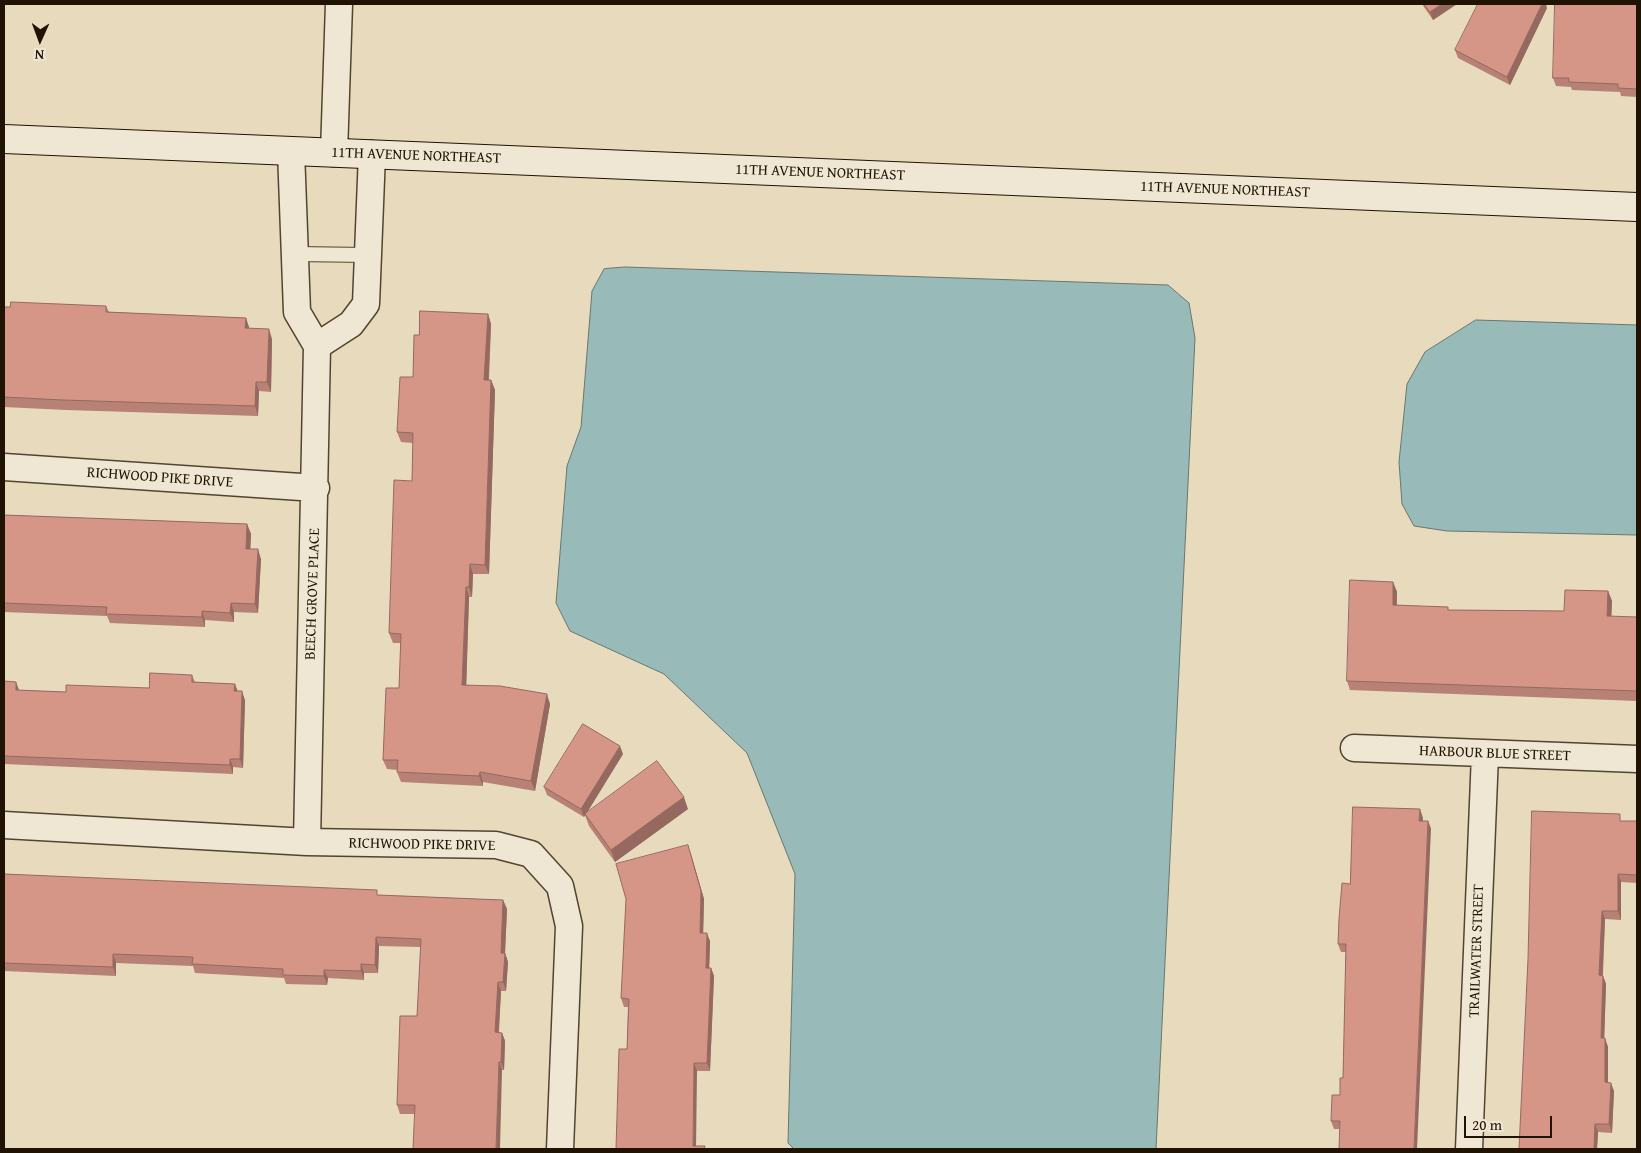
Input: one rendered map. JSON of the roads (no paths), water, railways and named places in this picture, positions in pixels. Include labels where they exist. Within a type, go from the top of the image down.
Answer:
[{"type":"street","points":[[334,153],[339,4]]},
{"type":"street","name":"11TH AVENUE NORTHEAST","points":[[4,139],[1637,207]]},
{"type":"street","points":[[291,151],[297,312],[318,346],[351,324],[366,304],[372,154]]},
{"type":"street","name":"BEECH GROVE PLACE","points":[[307,842],[318,346]]},
{"type":"street","name":"RICHWOOD PIKE DRIVE","points":[[4,467],[316,488]]},
{"type":"street","name":"HARBOUR BLUE STREET","points":[[1354,748],[1637,759]]},
{"type":"street","name":"TRAILWATER STREET","points":[[1469,1149],[1485,754]]},
{"type":"street","name":"RICHWOOD PIKE DRIVE","points":[[4,825],[307,842],[496,845],[531,854],[560,886],[569,926],[560,1149]]},
{"type":"lane","points":[[295,254],[368,255]]},
{"type":"water","points":[[625,267],[1168,285],[1189,303],[1195,338],[1156,1149],[794,1149],[788,1143],[795,874],[747,753],[664,674],[570,631],[556,603],[567,466],[581,427],[592,291],[604,269]]},
{"type":"water","points":[[1476,320],[1637,325],[1637,535],[1447,531],[1414,526],[1402,504],[1399,462],[1407,384],[1425,352]]}]
